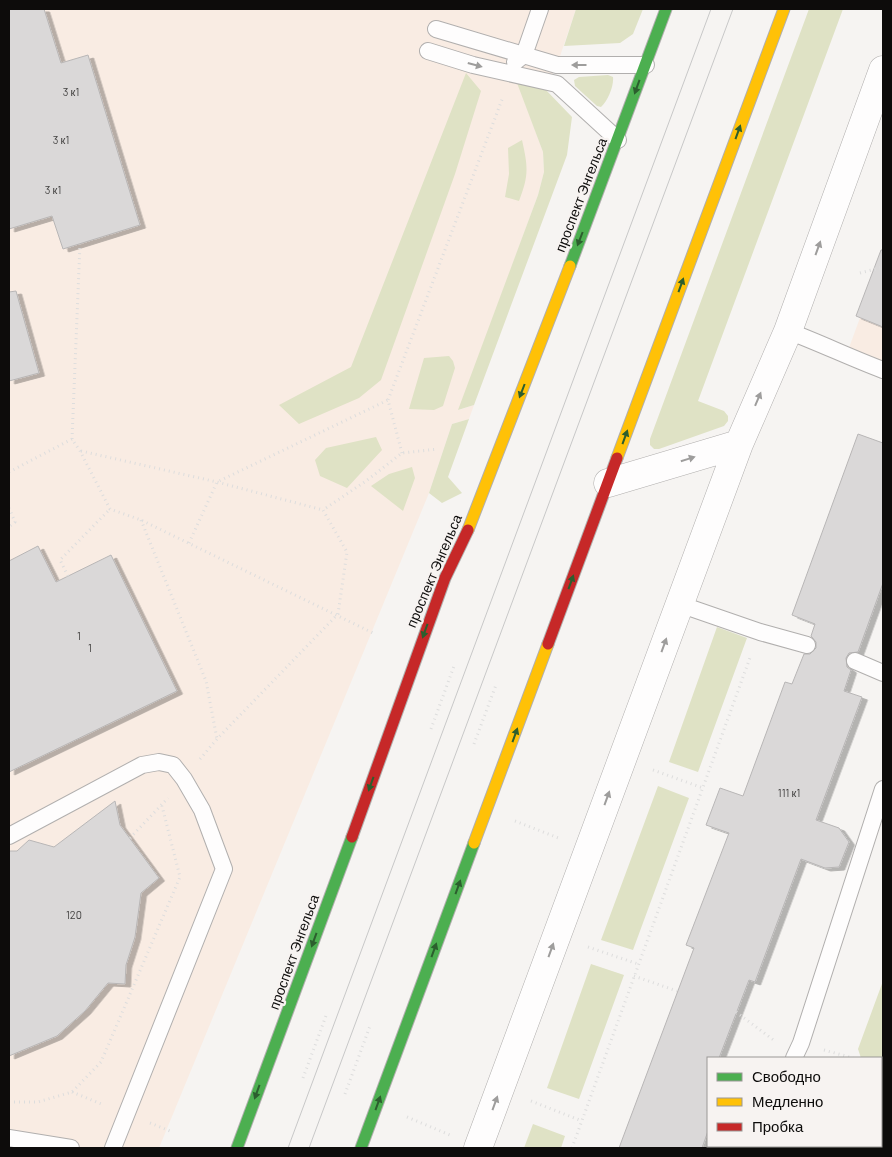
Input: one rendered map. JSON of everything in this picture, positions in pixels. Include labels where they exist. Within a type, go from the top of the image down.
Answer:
[{"type":"main road","name":"проспект Энгельса","points":[[237,1148],[343,863],[445,578],[472,522],[666,9]]},
{"type":"main road","points":[[361,1148],[784,9]]},
{"type":"street","points":[[478,1148],[739,444],[788,331],[883,70]]},
{"type":"street","points":[[608,483],[739,444]]},
{"type":"lane","points":[[504,72],[524,55],[540,9]]},
{"type":"lane","points":[[436,29],[557,64],[646,65]]},
{"type":"lane","points":[[428,51],[474,65],[557,84],[618,140]]},
{"type":"lane","points":[[788,331],[883,370]]},
{"type":"lane","points":[[679,604],[760,632],[807,644]]},
{"type":"lane","points":[[855,661],[883,673]]},
{"type":"lane","points":[[9,836],[142,766],[159,762],[173,765],[184,779],[202,810],[224,869],[113,1148]]},
{"type":"lane","points":[[795,1057],[883,789]]},
{"type":"lane","points":[[9,1138],[71,1148]]},
{"type":"path","points":[[402,453],[388,400],[503,98],[501,83],[504,72]]},
{"type":"path","points":[[80,244],[72,439],[110,509],[140,520],[338,614],[373,633]]},
{"type":"path","points":[[860,273],[883,267]]},
{"type":"path","points":[[190,544],[217,482],[388,400]]},
{"type":"path","points":[[9,472],[72,439]]},
{"type":"path","points":[[323,510],[366,481],[402,453],[438,449]]},
{"type":"path","points":[[80,451],[217,482],[323,510],[347,552],[338,614],[217,739],[162,806],[130,838]]},
{"type":"path","points":[[9,508],[15,522],[9,527]]},
{"type":"path","points":[[68,576],[60,560],[110,509]]},
{"type":"path","points":[[140,520],[206,680],[217,739]]},
{"type":"path","points":[[572,1148],[760,632]]},
{"type":"path","points":[[431,730],[454,666]]},
{"type":"path","points":[[474,744],[496,685]]},
{"type":"path","points":[[652,770],[702,788]]},
{"type":"path","points":[[9,1102],[38,1102],[72,1092],[101,1062],[180,877],[162,806]]},
{"type":"path","points":[[515,821],[564,840]]},
{"type":"path","points":[[588,947],[638,964]]},
{"type":"path","points":[[634,976],[677,991]]},
{"type":"path","points":[[736,1012],[795,1057]]},
{"type":"path","points":[[303,1078],[327,1013]]},
{"type":"path","points":[[345,1094],[370,1026]]},
{"type":"path","points":[[531,1101],[582,1121]]},
{"type":"path","points":[[407,1117],[453,1136]]},
{"type":"shaded area","points":[[9,9],[576,9],[557,65],[545,89],[518,83],[543,152],[544,172],[538,195],[459,410],[474,405],[469,419],[452,424],[429,493],[159,1148],[9,1148]]},
{"type":"shaded area","points":[[883,255],[883,370],[846,356]]},
{"type":"green space","points":[[576,9],[643,9],[633,34],[620,43],[564,46]]},
{"type":"green space","points":[[809,9],[843,9],[698,401],[724,411],[728,416],[728,421],[724,426],[659,449],[654,449],[650,445],[650,439]]},
{"type":"green space","points":[[466,73],[481,91],[455,174],[381,380],[359,398],[299,424],[279,405],[351,367]]},
{"type":"green space","points":[[608,75],[613,77],[613,85],[601,107],[597,106],[575,86],[574,80],[579,77]]},
{"type":"green space","points":[[517,83],[545,89],[572,117],[567,155],[474,405],[458,410],[538,195],[544,172],[543,152]]},
{"type":"green space","points":[[522,140],[526,177],[519,201],[505,197],[509,174],[508,148]]},
{"type":"green space","points":[[449,356],[455,368],[443,406],[434,410],[409,409],[424,358]]},
{"type":"green space","points":[[469,419],[448,477],[462,493],[442,503],[429,493],[452,424]]},
{"type":"green space","points":[[376,437],[382,450],[347,488],[320,476],[315,460],[326,448]]},
{"type":"green space","points":[[412,467],[415,478],[403,511],[371,486],[389,474]]},
{"type":"green space","points":[[717,627],[747,638],[698,772],[669,762]]},
{"type":"green space","points":[[658,786],[689,798],[633,950],[601,940]]},
{"type":"green space","points":[[591,964],[624,975],[579,1099],[547,1088]]},
{"type":"green space","points":[[883,981],[883,1080],[882,1057],[861,1057],[858,1049]]},
{"type":"green space","points":[[533,1124],[565,1136],[561,1148],[524,1148]]},
{"type":"building","points":[[9,9],[44,9],[61,63],[88,55],[140,225],[63,249],[52,216],[9,229]]},
{"type":"building","points":[[881,250],[883,250],[883,327],[856,316]]},
{"type":"building","points":[[16,291],[39,373],[9,381],[9,292]]},
{"type":"building","points":[[858,434],[883,443],[883,583],[858,652],[849,653],[846,658],[847,667],[851,670],[844,691],[862,697],[816,820],[839,828],[849,842],[839,867],[825,868],[801,859],[755,982],[749,980],[719,1057],[707,1057],[707,1134],[702,1148],[619,1148],[694,948],[686,945],[729,833],[706,825],[720,788],[743,796],[785,682],[792,684],[804,654],[810,654],[816,648],[816,642],[811,636],[815,624],[792,615]]},
{"type":"building","points":[[38,546],[56,582],[111,555],[177,691],[9,772],[9,561]]},
{"type":"building","points":[[115,801],[120,825],[159,878],[141,893],[135,937],[126,965],[125,984],[108,983],[85,1011],[57,1036],[9,1056],[9,851],[17,851],[29,840],[54,847]]},
{"type":"tram line","points":[[288,1148],[711,9]]},
{"type":"tram line","points":[[309,1148],[733,9]]},
{"type":"traffic: fast","points":[[570,266],[666,9]]},
{"type":"traffic: fast","points":[[237,1148],[352,837]]},
{"type":"traffic: fast","points":[[361,1148],[474,843]]},
{"type":"traffic: slow","points":[[617,458],[784,9]]},
{"type":"traffic: slow","points":[[468,530],[570,266]]},
{"type":"traffic: slow","points":[[474,843],[548,644]]},
{"type":"traffic: jam","points":[[548,644],[617,458]]},
{"type":"traffic: jam","points":[[352,837],[445,578],[468,530]]}]
